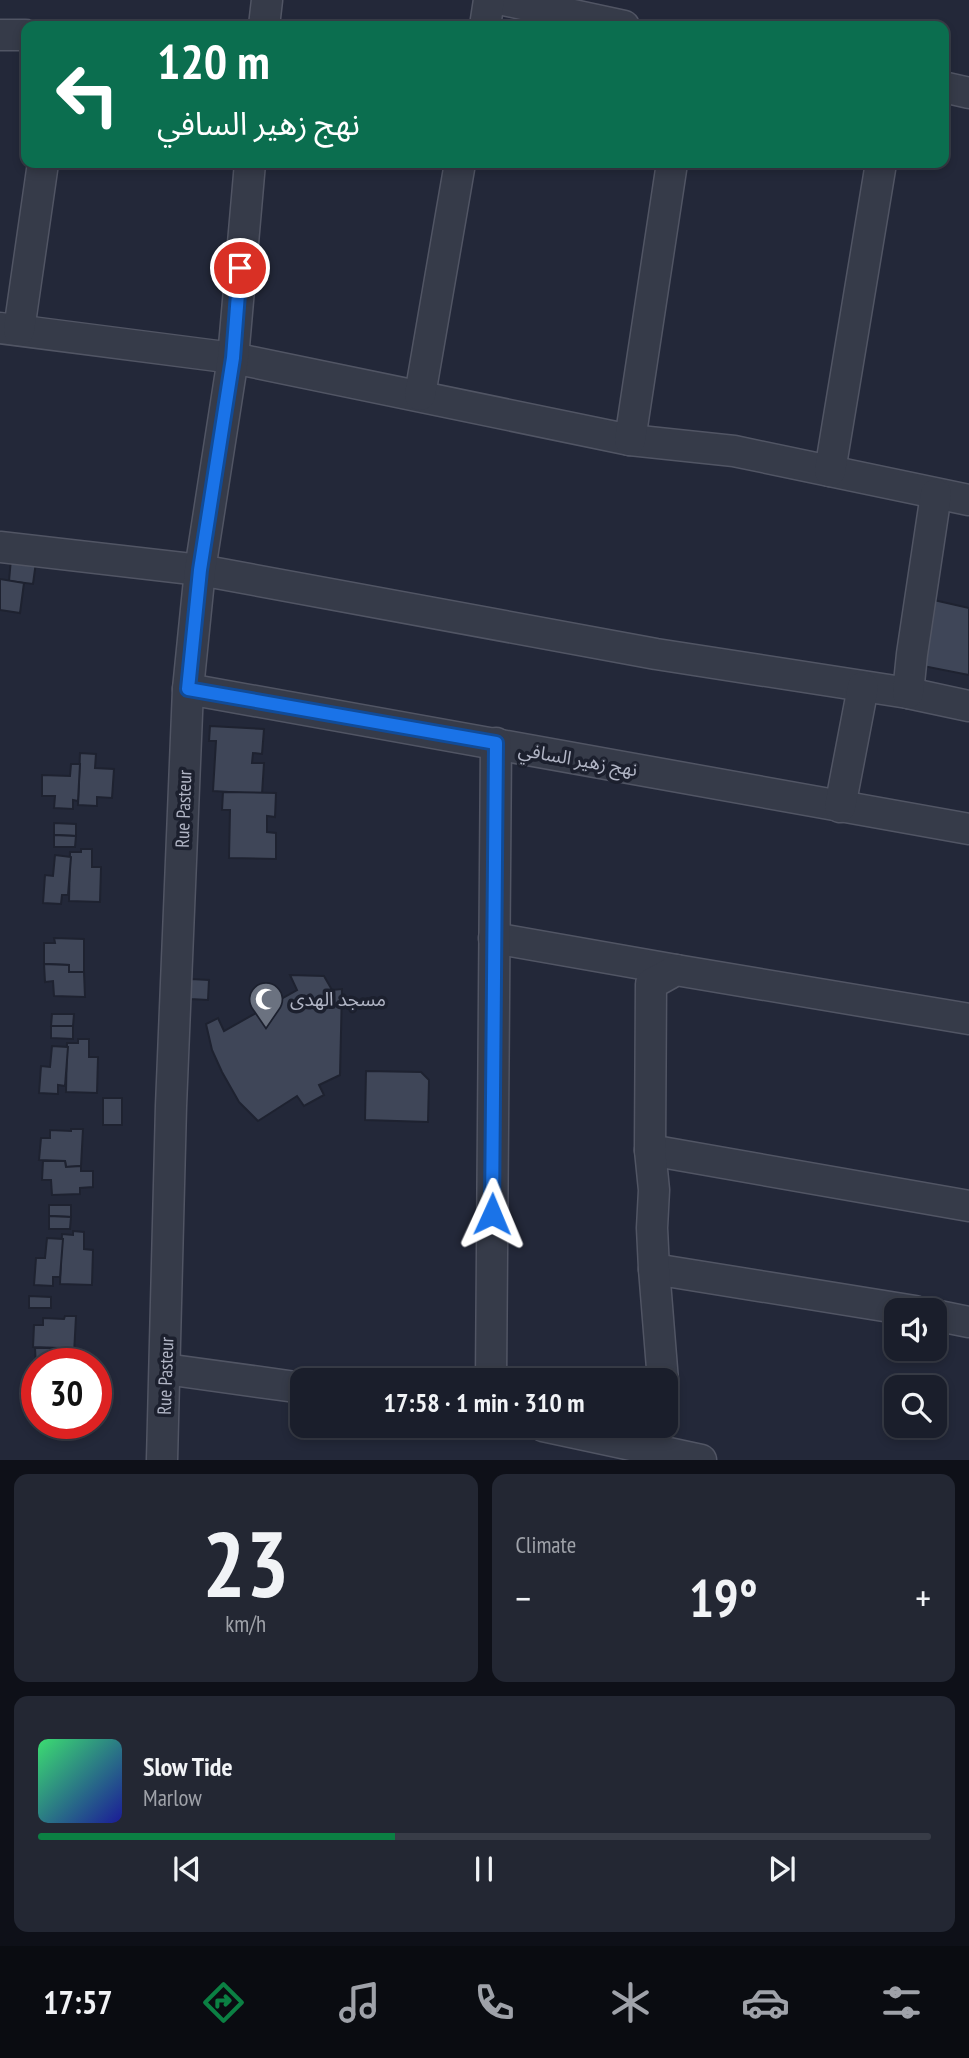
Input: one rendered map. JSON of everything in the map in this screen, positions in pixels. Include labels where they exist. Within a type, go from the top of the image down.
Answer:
[{"type":"street","points":[[265,21],[267,0]]},
{"type":"street","points":[[486,21],[489,0]]},
{"type":"street","points":[[504,0],[601,21]]},
{"type":"street","points":[[0,35],[21,35]]},
{"type":"street","points":[[949,88],[969,93]]},
{"type":"street","points":[[42,168],[9,329],[233,358],[630,440],[734,451],[969,500]]},
{"type":"street","name":"Rue Pasteur","points":[[162,1460],[171,1107],[188,689],[200,570],[233,358],[250,168]]},
{"type":"street","points":[[420,395],[459,168]]},
{"type":"street","points":[[630,440],[672,168]]},
{"type":"street","points":[[830,471],[880,168]]},
{"type":"street","points":[[908,693],[936,494]]},
{"type":"street","points":[[0,547],[200,570],[656,654],[908,693],[969,706]]},
{"type":"street","points":[[840,807],[863,687]]},
{"type":"street","name":"نهج زهير السافي","points":[[188,689],[969,829]]},
{"type":"street","points":[[491,1368],[496,743]]},
{"type":"street","points":[[494,938],[969,1019]]},
{"type":"street","points":[[662,1368],[652,1228],[654,1189],[650,1150],[651,984],[676,970]]},
{"type":"street","points":[[650,1150],[969,1206]]},
{"type":"street","points":[[654,1269],[884,1306]]},
{"type":"street","points":[[947,1317],[969,1321]]},
{"type":"street","points":[[165,1369],[290,1386]]},
{"type":"street","points":[[649,1438],[667,1440],[701,1460]]},
{"type":"building","points":[[11,559],[36,562],[33,584],[9,581]]},
{"type":"building","points":[[0,579],[24,583],[20,613],[0,610]]},
{"type":"building","points":[[925,598],[969,608],[969,675],[918,665]]},
{"type":"building","points":[[210,726],[264,729],[262,754],[253,753],[252,763],[264,763],[262,794],[213,791],[216,741],[209,741]]},
{"type":"building","points":[[80,753],[96,754],[95,768],[114,769],[112,798],[97,797],[97,806],[78,805]]},
{"type":"building","points":[[71,764],[80,764],[78,801],[73,800],[73,809],[54,808],[55,796],[42,796],[42,775],[70,776]]},
{"type":"building","points":[[223,792],[276,793],[275,817],[267,816],[267,832],[276,833],[276,859],[229,858],[230,810],[222,810]]},
{"type":"building","points":[[54,823],[76,824],[76,836],[54,835]]},
{"type":"building","points":[[54,835],[76,836],[75,847],[54,847]]},
{"type":"building","points":[[81,849],[92,849],[92,867],[101,867],[100,902],[69,901],[70,852],[81,852]]},
{"type":"building","points":[[55,855],[71,857],[68,895],[62,895],[61,904],[43,903],[45,875],[53,876]]},
{"type":"building","points":[[54,938],[84,939],[84,972],[69,972],[69,965],[44,964],[44,943],[55,943]]},
{"type":"building","points":[[44,964],[69,965],[69,972],[84,972],[85,997],[54,996],[53,981],[45,982]]},
{"type":"building","points":[[290,975],[324,976],[332,990],[342,989],[340,1075],[319,1085],[324,1095],[304,1106],[297,1096],[258,1121],[239,1102],[222,1072],[212,1050],[206,1024],[218,1018],[224,1031],[297,990]]},
{"type":"building","points":[[191,979],[209,980],[208,1000],[190,999]]},
{"type":"building","points":[[52,1014],[74,1014],[73,1026],[51,1026]]},
{"type":"building","points":[[51,1026],[73,1026],[73,1039],[51,1038]]},
{"type":"building","points":[[78,1039],[89,1039],[89,1057],[98,1057],[97,1093],[66,1092],[67,1043],[78,1043]]},
{"type":"building","points":[[52,1046],[68,1047],[65,1086],[58,1085],[58,1094],[39,1093],[41,1066],[50,1067]]},
{"type":"building","points":[[366,1071],[421,1072],[429,1080],[428,1122],[365,1120]]},
{"type":"building","points":[[103,1098],[122,1098],[122,1125],[103,1125]]},
{"type":"building","points":[[83,1129],[81,1166],[66,1167],[65,1161],[39,1160],[41,1138],[50,1138],[50,1130]]},
{"type":"building","points":[[43,1161],[65,1161],[66,1167],[81,1166],[81,1171],[93,1171],[93,1187],[80,1188],[80,1194],[52,1195],[51,1180],[42,1180]]},
{"type":"building","points":[[49,1205],[71,1205],[71,1217],[49,1216]]},
{"type":"building","points":[[49,1216],[71,1217],[70,1229],[49,1229]]},
{"type":"building","points":[[73,1231],[84,1232],[84,1249],[93,1250],[92,1285],[60,1284],[62,1234],[73,1235]]},
{"type":"building","points":[[47,1238],[63,1239],[60,1277],[53,1277],[53,1286],[34,1285],[36,1258],[45,1258]]},
{"type":"building","points":[[29,1296],[51,1297],[51,1308],[29,1308]]},
{"type":"building","points":[[65,1316],[76,1316],[74,1348],[33,1347],[34,1325],[43,1325],[43,1318],[64,1319]]},
{"type":"place","name":"مسجد الهدى","points":[[266,1029]]},
{"type":"route","points":[[240,268],[233,358],[200,570],[188,689],[496,743],[492,1214]]}]
